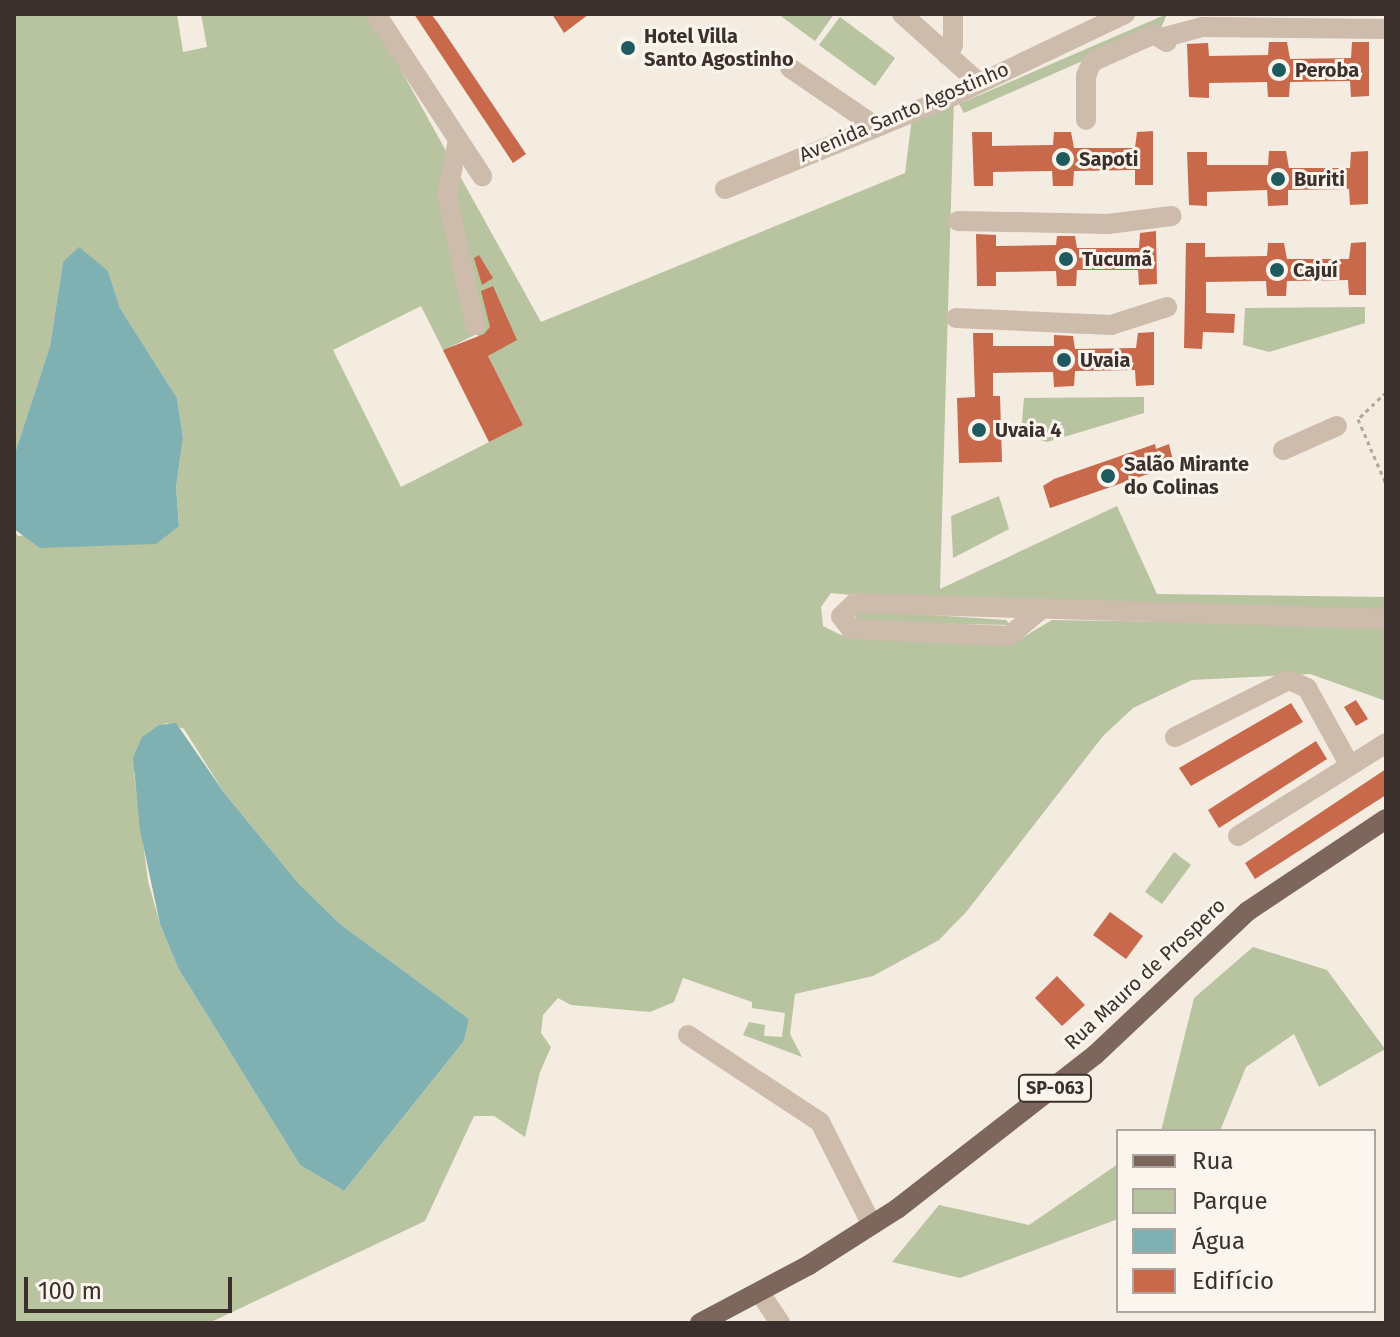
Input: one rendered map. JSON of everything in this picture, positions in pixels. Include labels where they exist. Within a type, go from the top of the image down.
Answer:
[{"type":"main road","name":"Rua Mauro de Prospero","points":[[700,1323],[760,1293],[872,1225],[1095,1055],[1248,911],[1386,819]]},
{"type":"street","points":[[376,14],[482,176]]},
{"type":"street","points":[[902,14],[978,82]]},
{"type":"street","points":[[947,55],[953,45],[953,14]]},
{"type":"street","name":"Avenida Santo Agostinho","points":[[725,189],[978,82],[1125,14]]},
{"type":"street","points":[[1086,120],[1089,65],[1154,34],[1166,39],[1202,27],[1386,29]]},
{"type":"street","points":[[790,68],[875,126]]},
{"type":"street","points":[[458,140],[447,195],[475,325]]},
{"type":"street","points":[[958,221],[1108,224],[1171,216]]},
{"type":"street","points":[[956,318],[1111,325],[1167,307]]},
{"type":"street","points":[[1283,450],[1337,426]]},
{"type":"street","points":[[1040,610],[1009,636],[851,629],[841,616],[855,603],[1386,619]]},
{"type":"street","points":[[1175,737],[1289,680],[1307,688],[1349,764]]},
{"type":"street","points":[[1238,836],[1386,743]]},
{"type":"street","points":[[688,1035],[820,1122],[872,1225]]},
{"type":"street","points":[[760,1293],[780,1323]]},
{"type":"path","points":[[1386,392],[1358,419],[1386,484]]},
{"type":"green space","points":[[14,14],[177,14],[183,52],[207,47],[201,14],[370,14],[541,322],[905,173],[912,118],[954,99],[940,589],[1117,506],[1157,594],[1386,597],[1386,612],[935,603],[831,593],[821,607],[823,626],[841,635],[1012,644],[1052,620],[1386,625],[1386,701],[1310,674],[1192,680],[1133,708],[1103,736],[967,911],[939,940],[873,976],[795,994],[790,1034],[802,1057],[743,1035],[749,1022],[765,1025],[764,1036],[782,1037],[785,1013],[752,1008],[752,1002],[683,978],[674,1002],[650,1012],[571,1005],[558,998],[543,1015],[541,1033],[551,1047],[540,1072],[525,1137],[494,1116],[474,1116],[425,1221],[209,1323],[14,1323],[14,529],[18,536],[179,525],[176,487],[183,438],[177,398],[120,308],[108,271],[63,262],[50,346],[14,456]],"holes":[[[421,306],[489,442],[401,487],[333,350]],[[477,334],[523,425],[489,442],[444,350]],[[167,723],[184,729],[225,794],[299,884],[340,924],[469,1019],[464,1041],[344,1191],[300,1165],[178,968],[160,924],[148,881],[134,774],[150,731]]]},
{"type":"green space","points":[[778,14],[834,14],[815,41]]},
{"type":"green space","points":[[1167,14],[1162,26],[964,113],[959,104]]},
{"type":"green space","points":[[840,17],[895,58],[875,86],[819,45]]},
{"type":"green space","points":[[1365,307],[1365,323],[1269,352],[1243,345],[1245,308]]},
{"type":"green space","points":[[1144,397],[1144,413],[1047,442],[1021,434],[1024,398]]},
{"type":"green space","points":[[999,496],[1009,529],[953,558],[951,516]]},
{"type":"green space","points":[[856,610],[1006,620],[1010,625],[855,622]]},
{"type":"green space","points":[[1174,852],[1191,865],[1162,904],[1145,892]]},
{"type":"green space","points":[[1253,947],[1327,970],[1385,1049],[1319,1087],[1294,1034],[1246,1067],[1221,1129],[1161,1129],[1194,998]]},
{"type":"green space","points":[[1116,1165],[1116,1220],[960,1278],[892,1262],[939,1205],[1029,1225]]},
{"type":"water","points":[[79,247],[108,271],[120,308],[177,398],[183,438],[176,487],[179,526],[156,544],[40,548],[14,529],[14,456],[50,346],[63,262]]},
{"type":"water","points":[[176,723],[225,794],[299,884],[340,924],[469,1019],[464,1041],[344,1191],[300,1165],[178,968],[160,924],[140,830],[133,758],[142,737],[159,725]]},
{"type":"building","points":[[414,14],[431,14],[526,154],[513,163]]},
{"type":"building","points":[[552,14],[589,14],[564,33]]},
{"type":"building","name":"Peroba","points":[[1269,42],[1287,42],[1290,59],[1351,58],[1352,42],[1369,42],[1369,96],[1351,97],[1350,81],[1290,82],[1289,97],[1268,97],[1267,82],[1209,83],[1209,98],[1189,97],[1187,44],[1208,43],[1209,56],[1268,55]]},
{"type":"building","name":"Sapoti","points":[[1153,131],[1153,185],[1135,185],[1135,170],[1074,171],[1073,186],[1053,186],[1052,171],[993,172],[993,186],[974,186],[972,132],[992,132],[992,146],[1053,145],[1054,132],[1071,132],[1074,148],[1135,148],[1137,132]]},
{"type":"building","name":"Buriti","points":[[1269,151],[1286,151],[1289,168],[1350,168],[1351,152],[1368,151],[1368,204],[1350,205],[1349,189],[1288,190],[1288,205],[1268,206],[1267,190],[1207,192],[1207,206],[1189,205],[1187,152],[1207,152],[1207,165],[1268,165]]},
{"type":"building","name":"Tucumã","points":[[1156,231],[1157,284],[1139,285],[1138,270],[1077,270],[1076,286],[1057,286],[1056,271],[996,272],[996,286],[977,286],[976,234],[996,235],[996,246],[1056,245],[1057,236],[1075,236],[1077,248],[1139,248],[1140,233]]},
{"type":"building","name":"Cajuí","points":[[1366,242],[1366,295],[1349,295],[1348,280],[1287,281],[1286,296],[1267,296],[1266,281],[1206,282],[1206,313],[1235,314],[1234,333],[1203,332],[1202,349],[1184,348],[1186,243],[1205,243],[1205,257],[1267,256],[1268,243],[1284,243],[1287,259],[1349,259],[1351,243]]},
{"type":"building","points":[[479,255],[493,278],[482,285],[474,258]]},
{"type":"building","points":[[493,286],[517,340],[488,356],[523,425],[489,442],[443,350],[484,334],[490,327],[481,291]]},
{"type":"building","name":"Uvaia","points":[[1154,332],[1154,385],[1136,386],[1135,370],[1075,371],[1074,386],[1054,387],[1053,372],[993,373],[993,396],[1000,396],[1002,462],[959,463],[957,398],[975,397],[973,333],[993,333],[993,346],[1054,346],[1054,335],[1073,336],[1075,349],[1136,348],[1138,333]]},
{"type":"building","name":"Salão Mirante do Colinas","points":[[1155,444],[1156,449],[1169,444],[1174,465],[1050,508],[1043,486],[1054,479]]},
{"type":"building","points":[[1356,700],[1368,719],[1356,726],[1344,707]]},
{"type":"building","points":[[1291,703],[1303,722],[1191,786],[1179,768]]},
{"type":"building","points":[[1316,741],[1327,759],[1219,828],[1208,810]]},
{"type":"building","points":[[1386,769],[1386,795],[1255,879],[1245,863]]},
{"type":"building","points":[[1110,912],[1143,936],[1126,959],[1093,935]]},
{"type":"building","points":[[1057,976],[1085,1005],[1062,1026],[1035,998]]},
{"type":"place","name":"Hotel Villa Santo Agostinho","points":[[628,48]]},
{"type":"place","name":"Peroba","points":[[1279,70]]},
{"type":"place","name":"Sapoti","points":[[1063,159]]},
{"type":"place","name":"Buriti","points":[[1278,179]]},
{"type":"place","name":"Tucumã","points":[[1066,259]]},
{"type":"place","name":"Cajuí","points":[[1277,270]]},
{"type":"place","name":"Uvaia","points":[[1064,360]]},
{"type":"place","name":"Uvaia 4","points":[[979,430]]},
{"type":"place","name":"Salão Mirante do Colinas","points":[[1108,476]]}]
